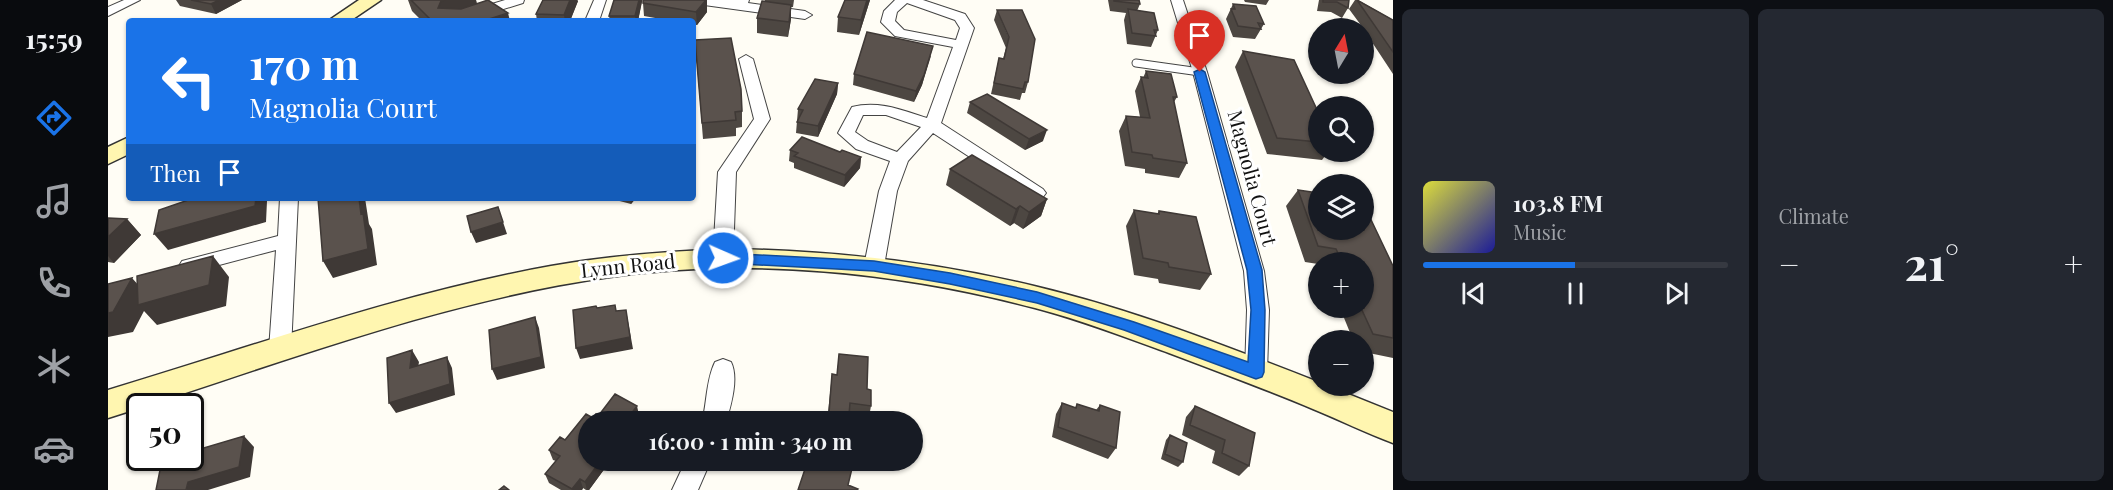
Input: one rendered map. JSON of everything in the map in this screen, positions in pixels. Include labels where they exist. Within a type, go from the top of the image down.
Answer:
[{"type":"main road","points":[[342,18],[372,0]]},
{"type":"main road","points":[[108,157],[126,146]]},
{"type":"main road","name":"Lynn Road","points":[[108,404],[465,295],[553,275],[636,263],[723,258],[874,266],[950,278],[1037,297],[1128,326],[1256,372],[1393,428]]},
{"type":"street","points":[[108,12],[134,0]]},
{"type":"street","points":[[461,18],[518,0]]},
{"type":"street","points":[[593,18],[600,0]]},
{"type":"street","points":[[697,0],[742,3],[805,15]]},
{"type":"street","points":[[903,0],[891,11],[888,22],[900,33],[962,45]]},
{"type":"street","points":[[874,266],[888,191],[900,159],[932,125],[967,28],[960,17],[910,0]]},
{"type":"street","name":"Magnolia Court","points":[[1177,0],[1200,72],[1254,270],[1258,310],[1256,372]]},
{"type":"street","points":[[723,258],[727,172],[762,119],[746,59]]},
{"type":"street","points":[[900,159],[862,146],[846,132],[858,110],[887,110],[932,125],[1037,193]]},
{"type":"street","points":[[280,350],[289,201]]},
{"type":"street","points":[[171,271],[288,240]]},
{"type":"street","points":[[717,411],[723,369]]},
{"type":"street","points":[[685,490],[694,471]]},
{"type":"lane","points":[[1136,63],[1200,72]]},
{"type":"building","points":[[191,0],[219,0],[211,4]]},
{"type":"building","points":[[411,0],[445,0],[441,1],[438,8],[461,9],[488,0],[508,13],[492,18],[429,18]]},
{"type":"building","points":[[543,0],[570,0],[564,15],[536,14]]},
{"type":"building","points":[[614,0],[639,0],[635,16],[609,16]]},
{"type":"building","points":[[643,0],[706,0],[696,12],[643,3]]},
{"type":"building","points":[[845,0],[867,0],[861,20],[838,17]]},
{"type":"building","points":[[1139,0],[1140,4],[1114,1]]},
{"type":"building","points":[[1323,0],[1349,0],[1348,8],[1337,2],[1323,2]]},
{"type":"building","points":[[1357,0],[1393,20],[1393,52],[1374,25],[1374,18],[1369,18]]},
{"type":"building","points":[[762,1],[791,5],[789,22],[757,18]]},
{"type":"building","points":[[1233,4],[1256,6],[1264,24],[1258,23],[1261,29],[1238,26],[1231,9],[1235,9]]},
{"type":"building","points":[[1128,9],[1154,13],[1158,30],[1154,30],[1156,36],[1132,33]]},
{"type":"building","points":[[997,10],[1022,10],[1035,39],[1028,82],[1025,82],[1023,89],[994,83],[999,58],[1004,59],[1009,37]]},
{"type":"building","points":[[867,32],[933,46],[924,75],[916,91],[854,74]]},
{"type":"building","points":[[731,38],[741,89],[742,111],[735,112],[736,120],[702,123],[696,40]]},
{"type":"building","points":[[1243,51],[1294,60],[1311,96],[1308,96],[1308,141],[1277,138]]},
{"type":"building","points":[[1146,71],[1171,74],[1177,97],[1173,97],[1187,163],[1132,152],[1126,116],[1150,118],[1141,77],[1148,78]]},
{"type":"building","points":[[815,79],[838,83],[818,126],[797,122],[803,110],[798,109]]},
{"type":"building","points":[[987,94],[1047,130],[1029,139],[970,102]]},
{"type":"building","points":[[802,137],[840,152],[842,150],[861,157],[845,175],[794,156],[798,153],[790,150]]},
{"type":"building","points":[[972,155],[1047,199],[1029,212],[1020,206],[1016,209],[950,169]]},
{"type":"building","points":[[1298,190],[1308,192],[1308,218]]},
{"type":"building","points":[[185,201],[256,201],[255,206],[154,234],[159,210]]},
{"type":"building","points":[[318,201],[359,201],[368,249],[323,261]]},
{"type":"building","points":[[498,207],[503,222],[471,232],[467,216]]},
{"type":"building","points":[[1134,210],[1159,214],[1159,211],[1196,217],[1211,274],[1169,267],[1168,263],[1143,258]]},
{"type":"building","points":[[108,218],[127,219],[108,237]]},
{"type":"building","points":[[1374,226],[1393,266],[1393,338],[1374,334],[1374,330],[1371,330],[1366,318],[1374,318],[1374,252],[1337,252],[1336,249],[1318,246],[1316,240],[1374,240]]},
{"type":"building","points":[[213,256],[209,285],[138,305],[137,276]]},
{"type":"building","points":[[132,278],[113,312],[108,313],[108,284]]},
{"type":"building","points":[[615,305],[616,311],[626,310],[630,337],[576,348],[573,310]]},
{"type":"building","points":[[535,317],[541,357],[492,369],[489,330]]},
{"type":"building","points":[[412,350],[410,368],[447,357],[450,384],[389,403],[387,358]]},
{"type":"building","points":[[839,354],[868,357],[867,389],[871,390],[871,406],[850,403],[849,411],[829,411],[832,374],[837,375]]},
{"type":"building","points":[[615,394],[637,406],[633,411],[602,411]]},
{"type":"building","points":[[1062,403],[1076,408],[1077,404],[1099,411],[1100,405],[1120,412],[1116,448],[1058,427]]},
{"type":"building","points":[[1195,406],[1255,433],[1249,466],[1222,453],[1225,440],[1190,425]]},
{"type":"building","points":[[578,424],[578,471],[593,471],[585,482],[580,479],[572,489],[545,474],[560,456],[549,450],[560,437],[565,440]]},
{"type":"building","points":[[1170,435],[1187,443],[1183,462],[1165,454]]},
{"type":"building","points":[[244,436],[239,467],[188,482],[186,490],[156,490],[160,471],[204,471],[204,448]]},
{"type":"building","points":[[804,471],[851,471],[848,485],[858,489],[857,490],[798,490]]},
{"type":"route","points":[[723,258],[874,266],[950,278],[1037,297],[1128,326],[1256,372],[1258,310],[1254,270],[1200,72]]}]
